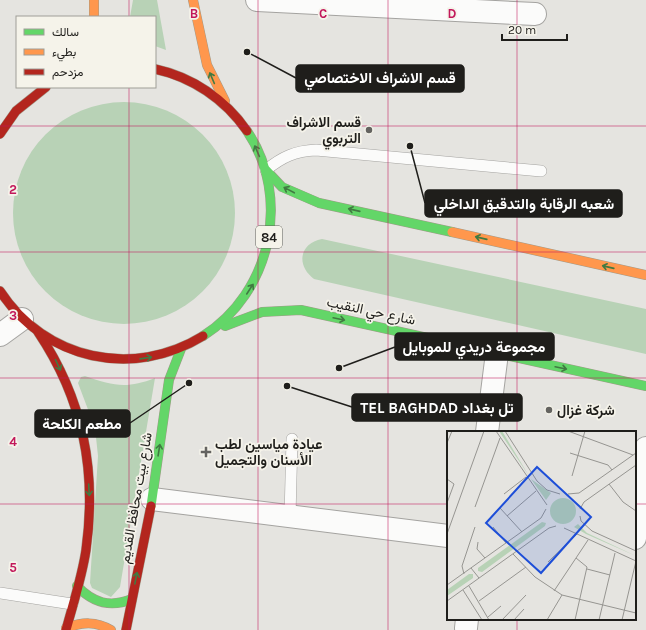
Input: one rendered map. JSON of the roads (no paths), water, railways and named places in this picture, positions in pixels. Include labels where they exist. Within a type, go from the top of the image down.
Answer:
[{"type":"main road","points":[[94,0],[94,16]]},
{"type":"main road","name":"84","points":[[0,291],[30,325],[59,345],[83,354],[107,359],[132,360],[157,357],[181,350],[209,334],[236,310],[257,278],[269,243],[272,206],[266,170],[252,139],[220,94],[208,67],[193,0]]},
{"type":"main road","name":"84","points":[[156,69],[165,70],[201,86],[232,112]]},
{"type":"main road","points":[[0,122],[45,88]]},
{"type":"main road","points":[[0,134],[16,111]]},
{"type":"main road","name":"84","points":[[266,170],[282,186],[319,202],[646,275]]},
{"type":"main road","name":"شارع حي النقيب","points":[[209,334],[262,311],[276,309],[301,310],[646,386]]},
{"type":"main road","points":[[30,325],[49,347],[68,386],[75,407],[87,459],[90,509],[86,551],[66,629]]},
{"type":"main road","name":"شارع بيت محافظ القديم","points":[[126,630],[152,499],[170,380],[174,365],[181,350]]},
{"type":"main road","points":[[77,586],[84,594],[102,604],[123,604],[132,599]]},
{"type":"main road","points":[[66,629],[76,624],[87,622],[98,624],[111,630]]},
{"type":"street","points":[[257,0],[535,14]]},
{"type":"street","points":[[0,335],[30,325]]},
{"type":"street","points":[[487,431],[497,354]]},
{"type":"street","points":[[636,530],[646,448]]},
{"type":"street","points":[[152,499],[447,536]]},
{"type":"lane","points":[[266,170],[288,154],[316,150],[541,171]]},
{"type":"lane","points":[[290,517],[292,439]]},
{"type":"lane","points":[[0,593],[72,604]]},
{"type":"place","name":"قسم الاشراف الاختصاصي","points":[[247,52]]},
{"type":"place","name":"قسم الاشراف التربوي","points":[[369,130]]},
{"type":"place","name":"شعبه الرقابة والتدقيق الداخلي","points":[[410,146]]},
{"type":"place","name":"مجموعة دريدي للموبايل","points":[[339,368]]},
{"type":"place","name":"مطعم الكلحة","points":[[189,383]]},
{"type":"place","name":"TEL BAGHDAD تل بغداد","points":[[287,386]]},
{"type":"place","name":"شركة غزال","points":[[549,410]]},
{"type":"place","name":"عيادة مياسين لطب الأسنان والتجميل","points":[[206,452]]}]
